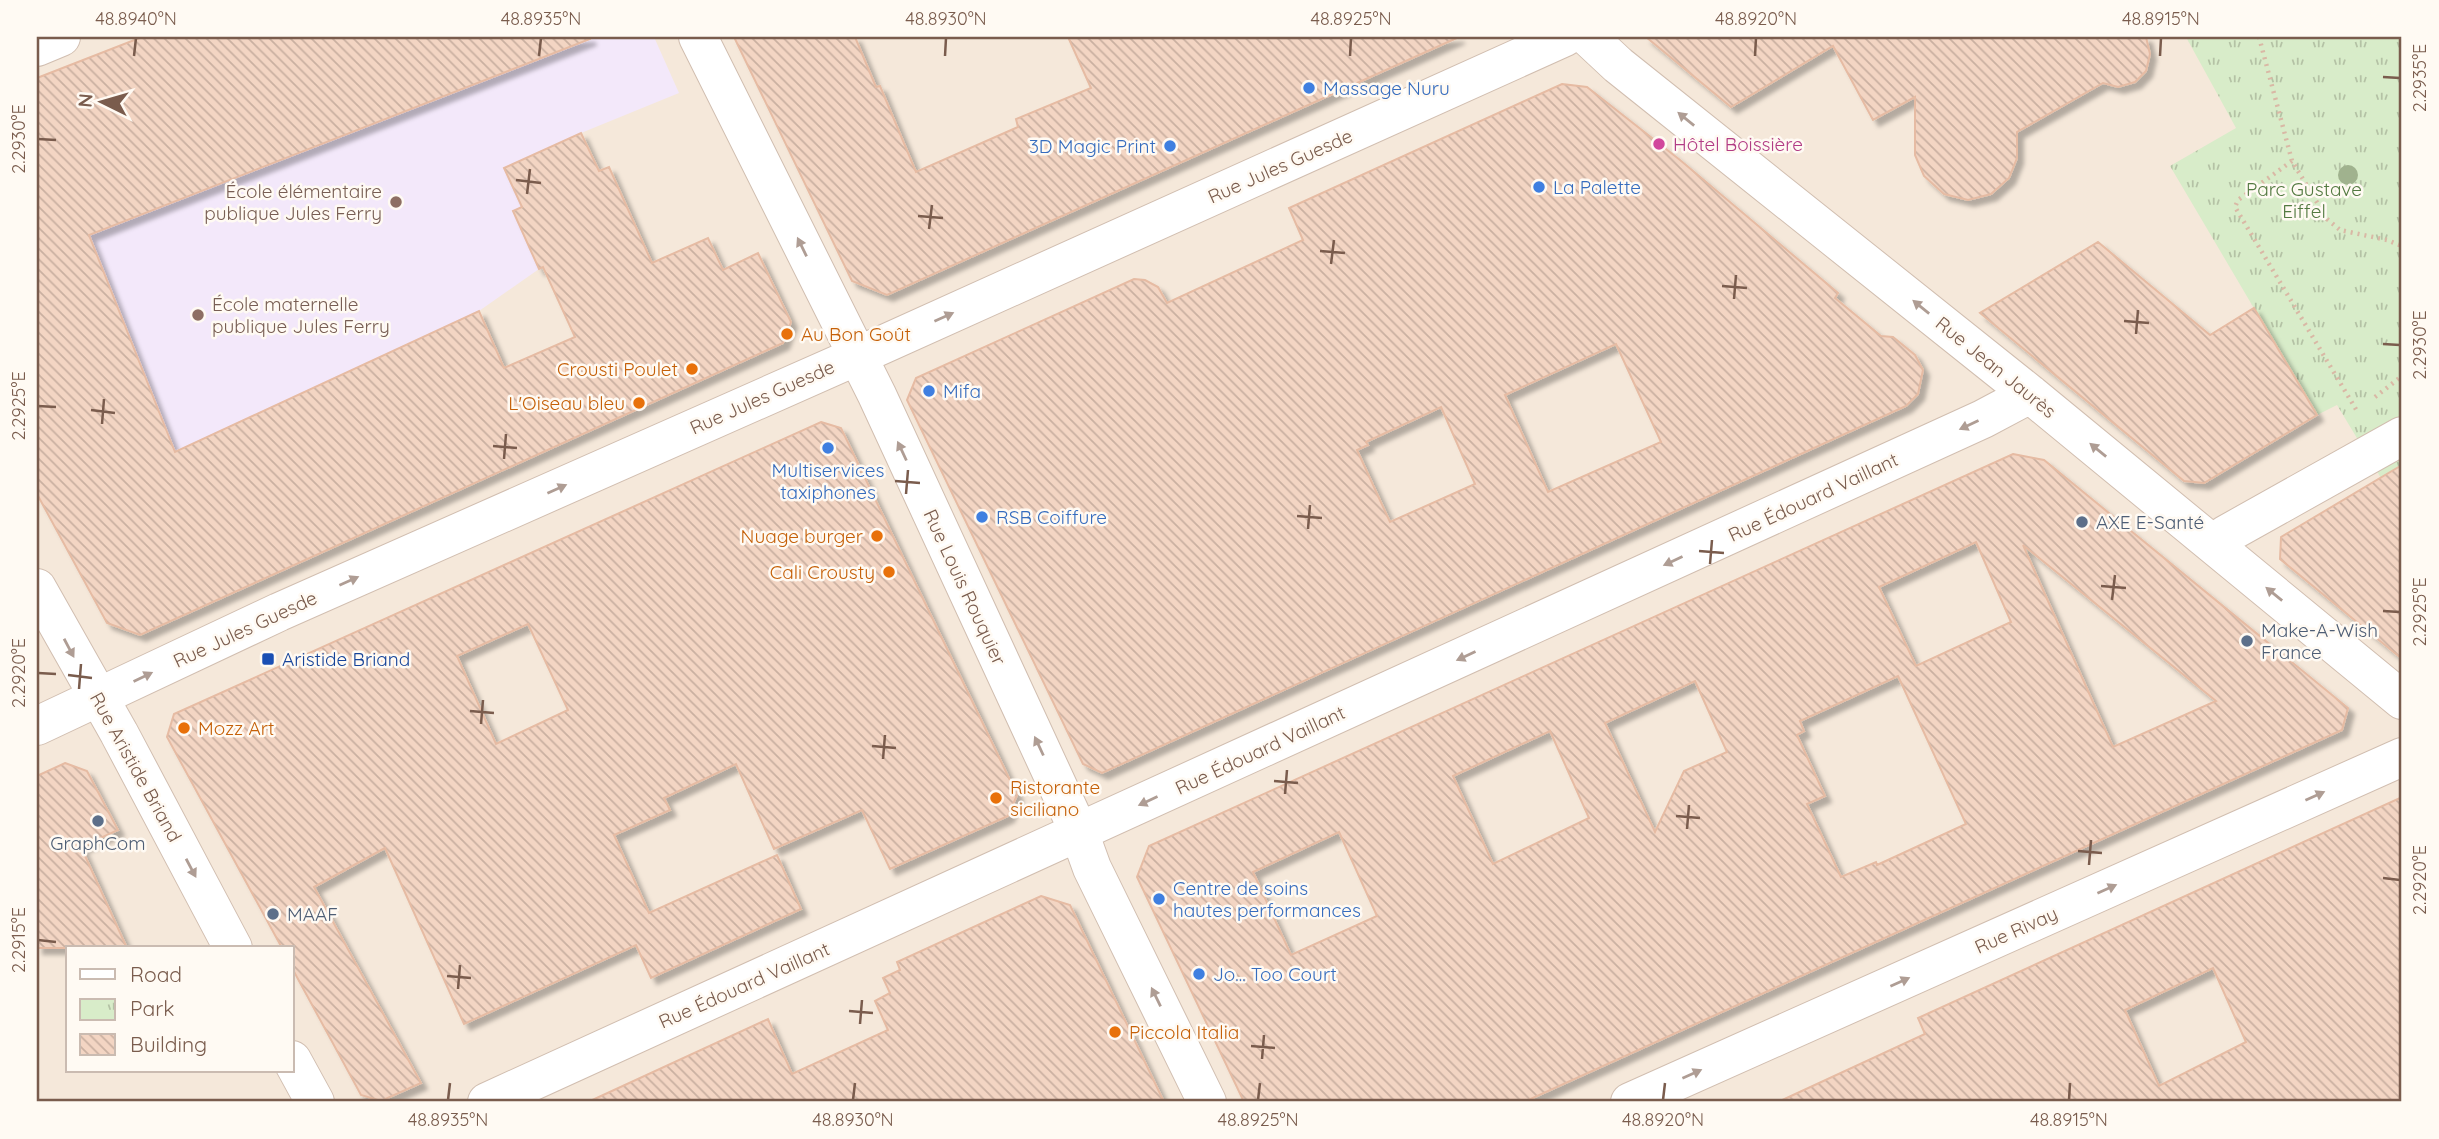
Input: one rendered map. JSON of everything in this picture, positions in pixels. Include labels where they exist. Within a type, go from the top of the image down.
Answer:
[{"type":"street","points":[[37,47],[61,37]]},
{"type":"street","name":"Rue Louis Rouquier","points":[[698,37],[856,355],[1079,832],[1092,868],[1207,1102]]},
{"type":"street","name":"Rue Jules Guesde","points":[[37,726],[279,612],[1565,37]]},
{"type":"street","name":"Rue Jean Jaurès","points":[[1588,37],[1618,65],[2030,394],[2402,699]]},
{"type":"street","name":"Rue Édouard Vaillant","points":[[487,1102],[1970,425],[2030,394]]},
{"type":"street","points":[[2225,535],[2402,436]]},
{"type":"street","name":"Rue Aristide Briand","points":[[37,587],[232,946]]},
{"type":"street","name":"Rue Rivay","points":[[1630,1102],[2402,757]]},
{"type":"street","points":[[294,1064],[315,1102]]},
{"type":"path","points":[[2259,37],[2292,160],[2327,219],[2335,228],[2402,246]]},
{"type":"path","points":[[2292,160],[2236,201],[2235,207],[2357,411]]},
{"type":"shaded area","points":[[37,37],[2402,37],[2402,1102],[37,1102]]},
{"type":"shaded area","points":[[142,37],[654,37],[679,93],[504,168],[522,207],[513,212],[539,269],[479,311],[46,511],[37,493],[37,78]]},
{"type":"green space","name":"Parc Gustave Eiffel","points":[[2186,37],[2402,37],[2402,465],[2381,478],[2337,405],[2317,415],[2170,166],[2236,128]]},
{"type":"building","points":[[142,37],[590,39],[89,235],[175,452],[479,311],[504,368],[575,337],[543,267],[539,269],[513,211],[522,207],[504,168],[581,133],[599,171],[609,167],[652,263],[708,238],[723,270],[758,253],[791,322],[783,343],[140,635],[107,623],[37,494],[37,78]]},
{"type":"building","points":[[734,37],[855,37],[876,87],[880,86],[916,172],[1018,127],[1016,119],[1091,88],[1068,37],[1459,37],[887,295],[852,281]]},
{"type":"building","points":[[1646,37],[2146,37],[2150,54],[2146,71],[2135,82],[2118,87],[2103,83],[2017,132],[2017,158],[2009,178],[1991,194],[1968,200],[1944,194],[1924,176],[1915,155],[1915,97],[1873,120],[1833,46],[1731,107]]},
{"type":"building","points":[[1562,84],[1587,87],[1680,160],[1838,293],[1835,298],[1881,336],[1893,337],[1915,355],[1923,370],[1918,394],[1906,406],[1102,773],[1083,764],[907,400],[916,378],[1134,279],[1145,280],[1158,287],[1167,303],[1303,240],[1289,208]],"holes":[[[1616,344],[1661,442],[1548,492],[1505,395]],[[1441,407],[1475,484],[1390,522],[1357,450],[1368,445],[1366,442]]]},
{"type":"building","points":[[2098,242],[2210,335],[2254,308],[2317,415],[2204,483],[2184,481],[1980,313]]},
{"type":"building","points":[[821,422],[841,428],[1017,795],[1008,816],[890,869],[862,810],[774,849],[736,764],[664,798],[670,810],[614,835],[649,913],[777,855],[801,909],[651,978],[636,945],[464,1024],[385,848],[314,887],[421,1083],[381,1101],[361,1095],[294,972],[294,946],[281,946],[167,737],[174,714]],"holes":[[[528,624],[568,710],[496,744],[457,656]]]},
{"type":"building","points":[[2013,454],[2044,460],[2348,708],[2342,730],[1524,1102],[1244,1102],[1137,877],[1149,846]],"holes":[[[1976,542],[2011,622],[1916,666],[1879,587]],[[2023,545],[2216,701],[2113,747]],[[1898,676],[1966,824],[1877,865],[1876,862],[1841,877],[1807,804],[1825,796],[1797,735],[1804,731],[1800,721]],[[1695,681],[1727,752],[1684,771],[1655,832],[1605,723]],[[1550,731],[1589,818],[1493,864],[1453,776]],[[1339,832],[1377,916],[1291,955],[1253,872]]]},
{"type":"building","points":[[2402,465],[2402,659],[2280,559],[2281,537]]},
{"type":"building","points":[[65,763],[87,771],[118,830],[81,847],[126,946],[37,948],[37,776]]},
{"type":"building","points":[[2402,797],[2402,1102],[1778,1102],[1925,1034],[1918,1018]],"holes":[[[2213,968],[2246,1042],[2159,1086],[2125,1010]]]},
{"type":"building","points":[[1041,896],[1070,905],[1164,1102],[588,1102],[768,1019],[792,1074],[888,1030],[875,1001],[890,993],[883,978],[900,970],[897,962]]},
{"type":"place","name":"Massage Nuru","points":[[1309,88]]},
{"type":"place","name":"Hôtel Boissière","points":[[1659,144]]},
{"type":"place","name":"3D Magic Print","points":[[1170,146]]},
{"type":"place","name":"La Palette","points":[[1539,187]]},
{"type":"place","name":"École élémentaire publique Jules Ferry","points":[[396,202]]},
{"type":"place","name":"École maternelle publique Jules Ferry","points":[[198,315]]},
{"type":"place","name":"Au Bon Goût","points":[[787,334]]},
{"type":"place","name":"Crousti Poulet","points":[[692,369]]},
{"type":"place","name":"Mifa","points":[[929,391]]},
{"type":"place","name":"L'Oiseau bleu","points":[[639,403]]},
{"type":"place","name":"Multiservices taxiphones","points":[[828,448]]},
{"type":"place","name":"RSB Coiffure","points":[[982,517]]},
{"type":"place","name":"AXE E-Santé","points":[[2082,522]]},
{"type":"place","name":"Nuage burger","points":[[877,536]]},
{"type":"place","name":"Cali Crousty","points":[[889,572]]},
{"type":"place","name":"Make-A-Wish France","points":[[2247,641]]},
{"type":"place","name":"Aristide Briand","points":[[268,659]]},
{"type":"place","name":"Mozz Art","points":[[184,728]]},
{"type":"place","name":"Ristorante siciliano","points":[[996,798]]},
{"type":"place","name":"GraphCom","points":[[98,821]]},
{"type":"place","name":"Centre de soins hautes performances","points":[[1159,899]]},
{"type":"place","name":"MAAF","points":[[273,914]]},
{"type":"place","name":"Jo... Too Court","points":[[1199,974]]},
{"type":"place","name":"Piccola Italia","points":[[1115,1032]]}]
